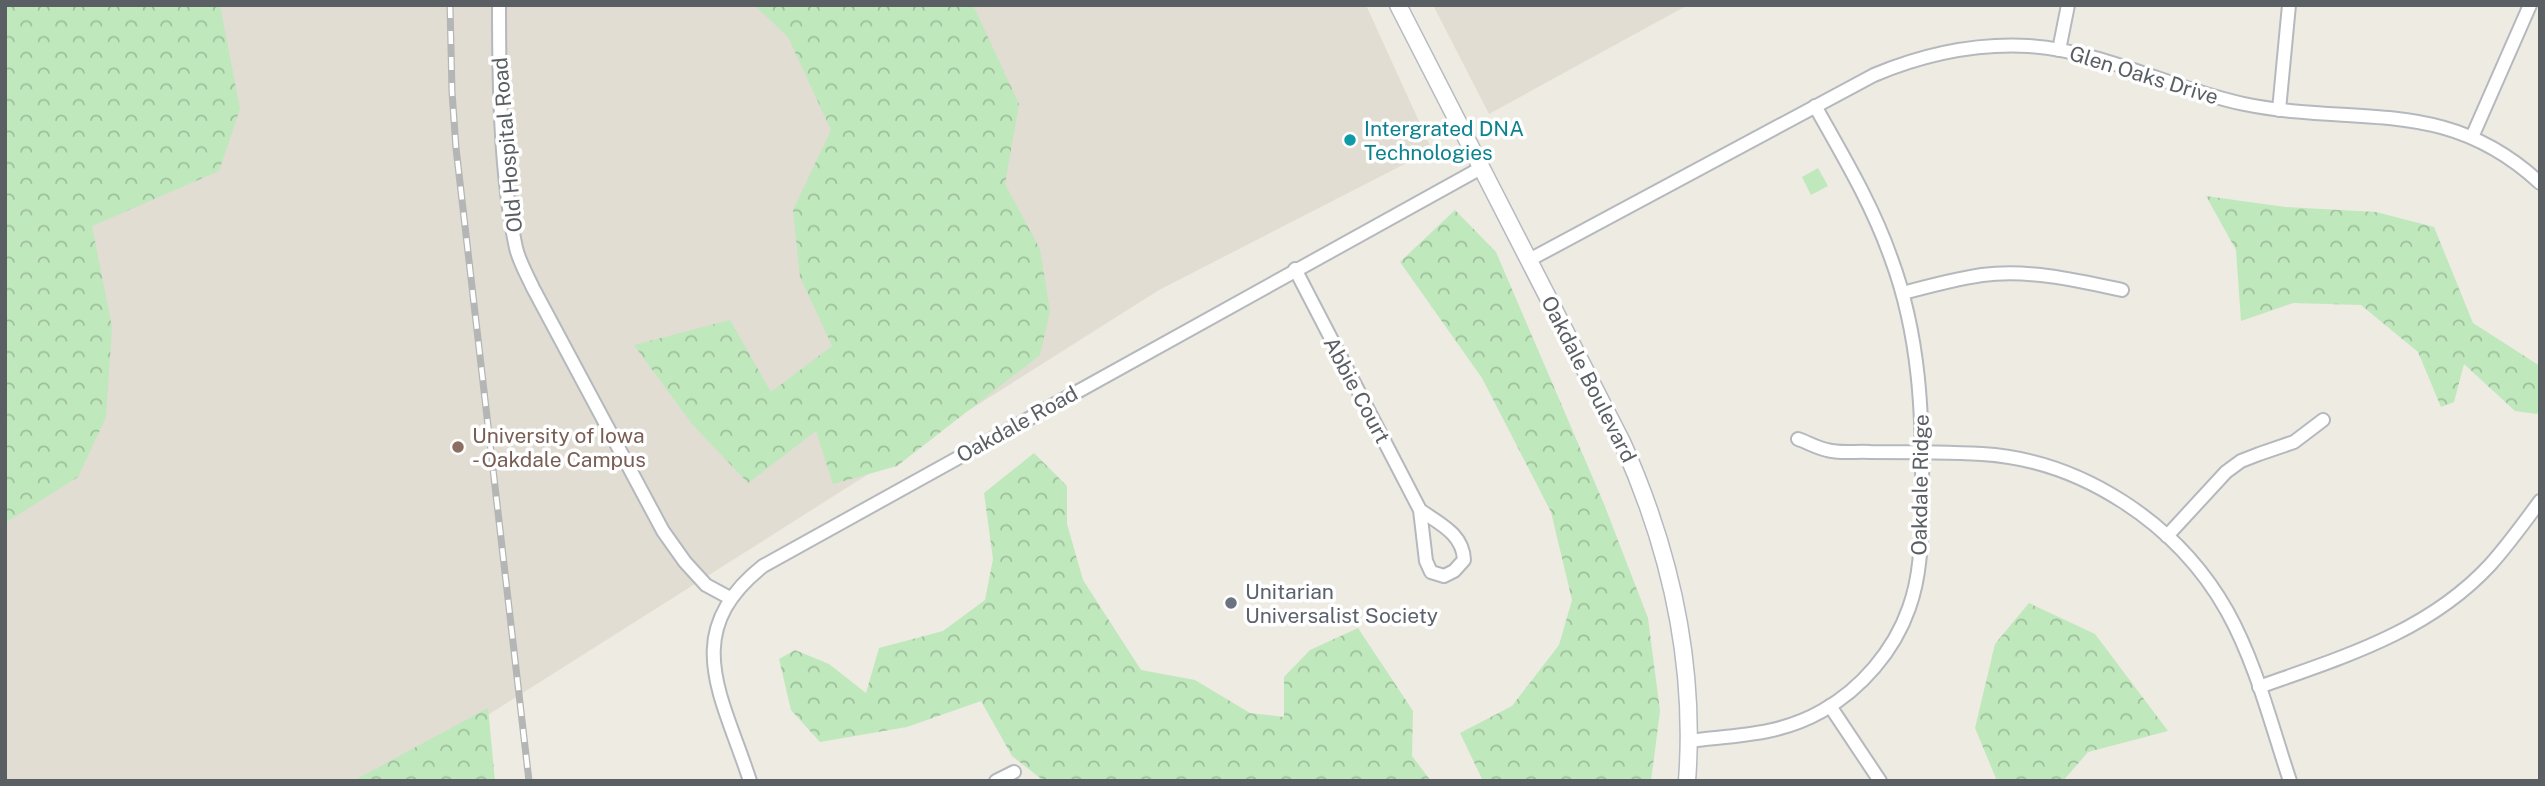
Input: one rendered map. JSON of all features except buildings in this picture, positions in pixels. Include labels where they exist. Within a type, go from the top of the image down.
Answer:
[{"type":"main road","name":"Oakdale Boulevard","points":[[1398,5],[1622,442],[1643,490],[1658,532],[1680,624],[1688,692],[1687,781]]},
{"type":"street","name":"Old Hospital Road","points":[[499,5],[500,87],[506,167],[517,250],[539,300],[663,531],[685,562],[706,584],[730,598]]},
{"type":"street","points":[[2059,50],[2068,5]]},
{"type":"street","points":[[2278,110],[2289,5]]},
{"type":"street","points":[[2472,137],[2530,5]]},
{"type":"street","name":"Glen Oaks Drive","points":[[1529,260],[1874,75],[1935,54],[1998,45],[2059,50],[2093,58],[2209,96],[2278,110],[2423,122],[2472,137],[2515,162],[2540,183]]},
{"type":"street","name":"Oakdale Ridge","points":[[1688,741],[1772,732],[1830,706],[1864,678],[1897,635],[1908,610],[1921,558],[1923,453],[1920,381],[1903,293],[1878,225],[1815,106]]},
{"type":"street","name":"Oakdale Road","points":[[750,781],[716,678],[712,654],[720,615],[730,598],[746,580],[763,566],[1480,168]]},
{"type":"street","name":"Abbie Court","points":[[1295,269],[1420,510],[1426,561],[1431,572],[1444,576],[1464,560],[1463,547],[1457,536],[1420,510]]},
{"type":"street","points":[[1903,293],[1955,279],[2015,274],[2045,275],[2122,290]]},
{"type":"street","points":[[2167,536],[2226,472],[2241,461],[2294,442],[2323,420]]},
{"type":"street","points":[[1798,439],[1829,451],[1984,454],[2008,457],[2063,472],[2118,499],[2167,536],[2197,567],[2217,594],[2242,642],[2290,781]]},
{"type":"street","points":[[2259,687],[2374,646],[2432,614],[2458,595],[2489,566],[2540,501]]},
{"type":"street","points":[[1830,706],[1880,781]]},
{"type":"street","points":[[996,781],[1014,772]]},
{"type":"shaded area","name":"University of Iowa - Oakdale Campus","points":[[5,5],[1366,5],[1432,150],[1159,290],[480,720],[369,781],[5,781]]},
{"type":"shaded area","points":[[1433,5],[1688,5],[1489,114]]},
{"type":"green space","points":[[5,5],[220,5],[240,109],[219,171],[92,226],[112,327],[106,417],[78,477],[5,523]]},
{"type":"green space","points":[[754,5],[973,5],[1019,104],[1005,184],[1040,249],[1050,311],[1040,355],[897,466],[833,484],[816,431],[748,483],[692,424],[634,345],[730,320],[771,392],[832,346],[800,277],[793,210],[831,130],[788,37]]},
{"type":"green space","points":[[1818,168],[1828,186],[1811,195],[1802,177]]},
{"type":"green space","points":[[2206,196],[2285,207],[2376,212],[2434,227],[2473,323],[2540,366],[2540,408],[2537,414],[2515,411],[2464,364],[2454,402],[2441,407],[2418,352],[2361,305],[2293,303],[2241,321],[2236,250]]},
{"type":"green space","points":[[1455,210],[1496,252],[1604,504],[1648,618],[1660,711],[1651,781],[1483,781],[1460,733],[1512,706],[1559,645],[1572,600],[1551,512],[1482,378],[1400,262]]},
{"type":"green space","points":[[1034,453],[1067,486],[1067,524],[1083,580],[1141,670],[1195,680],[1250,713],[1284,717],[1284,677],[1310,650],[1358,628],[1413,711],[1412,756],[1431,781],[1044,781],[1012,756],[981,701],[907,727],[820,742],[791,710],[779,659],[795,650],[829,664],[866,693],[879,648],[943,631],[985,600],[993,559],[984,493]]},
{"type":"green space","points":[[2029,603],[2095,634],[2168,731],[2088,752],[2063,781],[1997,781],[1975,728],[1995,644]]},
{"type":"green space","points":[[488,708],[495,781],[353,781]]},
{"type":"railway","points":[[450,5],[456,148],[529,781]]},
{"type":"place","name":"Intergrated DNA Technologies","points":[[1350,140]]},
{"type":"place","name":"University of Iowa - Oakdale Campus","points":[[458,447]]},
{"type":"place","name":"Unitarian Universalist Society","points":[[1231,603]]}]
